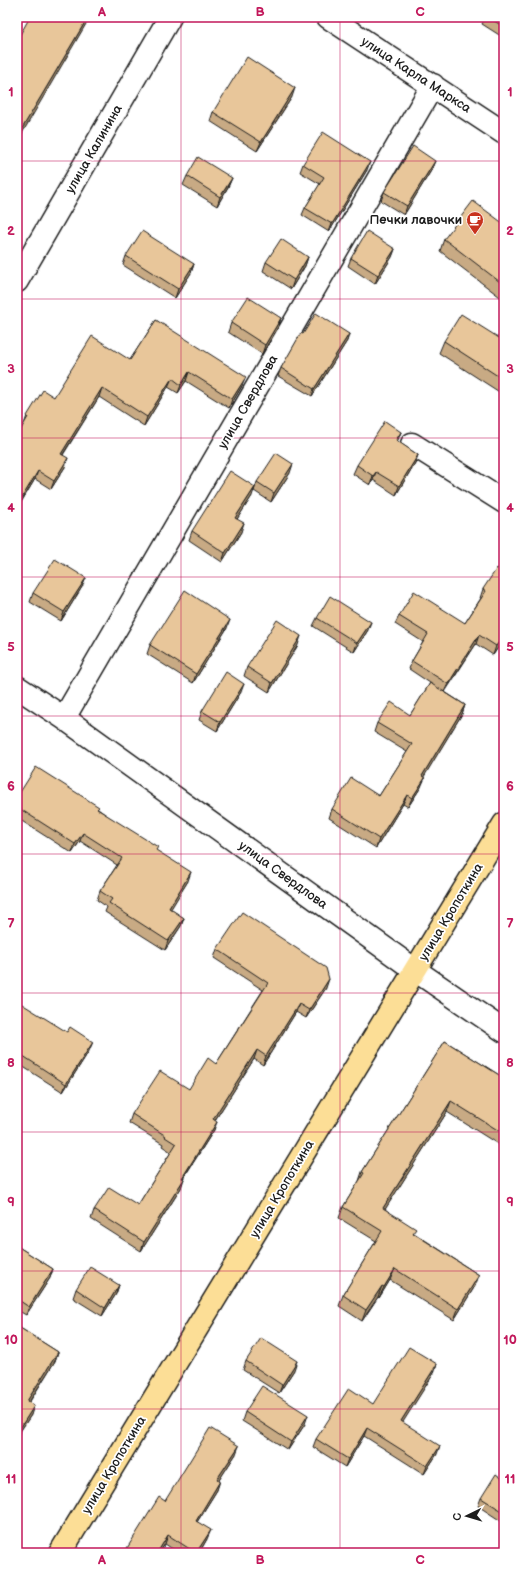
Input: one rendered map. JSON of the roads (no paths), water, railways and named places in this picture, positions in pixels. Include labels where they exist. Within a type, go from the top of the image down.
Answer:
[{"type":"main road","name":"улица Кропоткина","points":[[60,1553],[504,824]]},
{"type":"street","name":"улица Калинина","points":[[17,281],[170,17]]},
{"type":"street","name":"улица Карла Маркса","points":[[328,17],[504,132]]},
{"type":"street","name":"улица Свердлова","points":[[64,718],[433,85]]},
{"type":"street","points":[[412,444],[504,502]]},
{"type":"street","name":"улица Свердлова","points":[[17,687],[64,718],[415,970],[504,1031]]},
{"type":"place","name":"Печки лавочки","points":[[475,235]]}]
